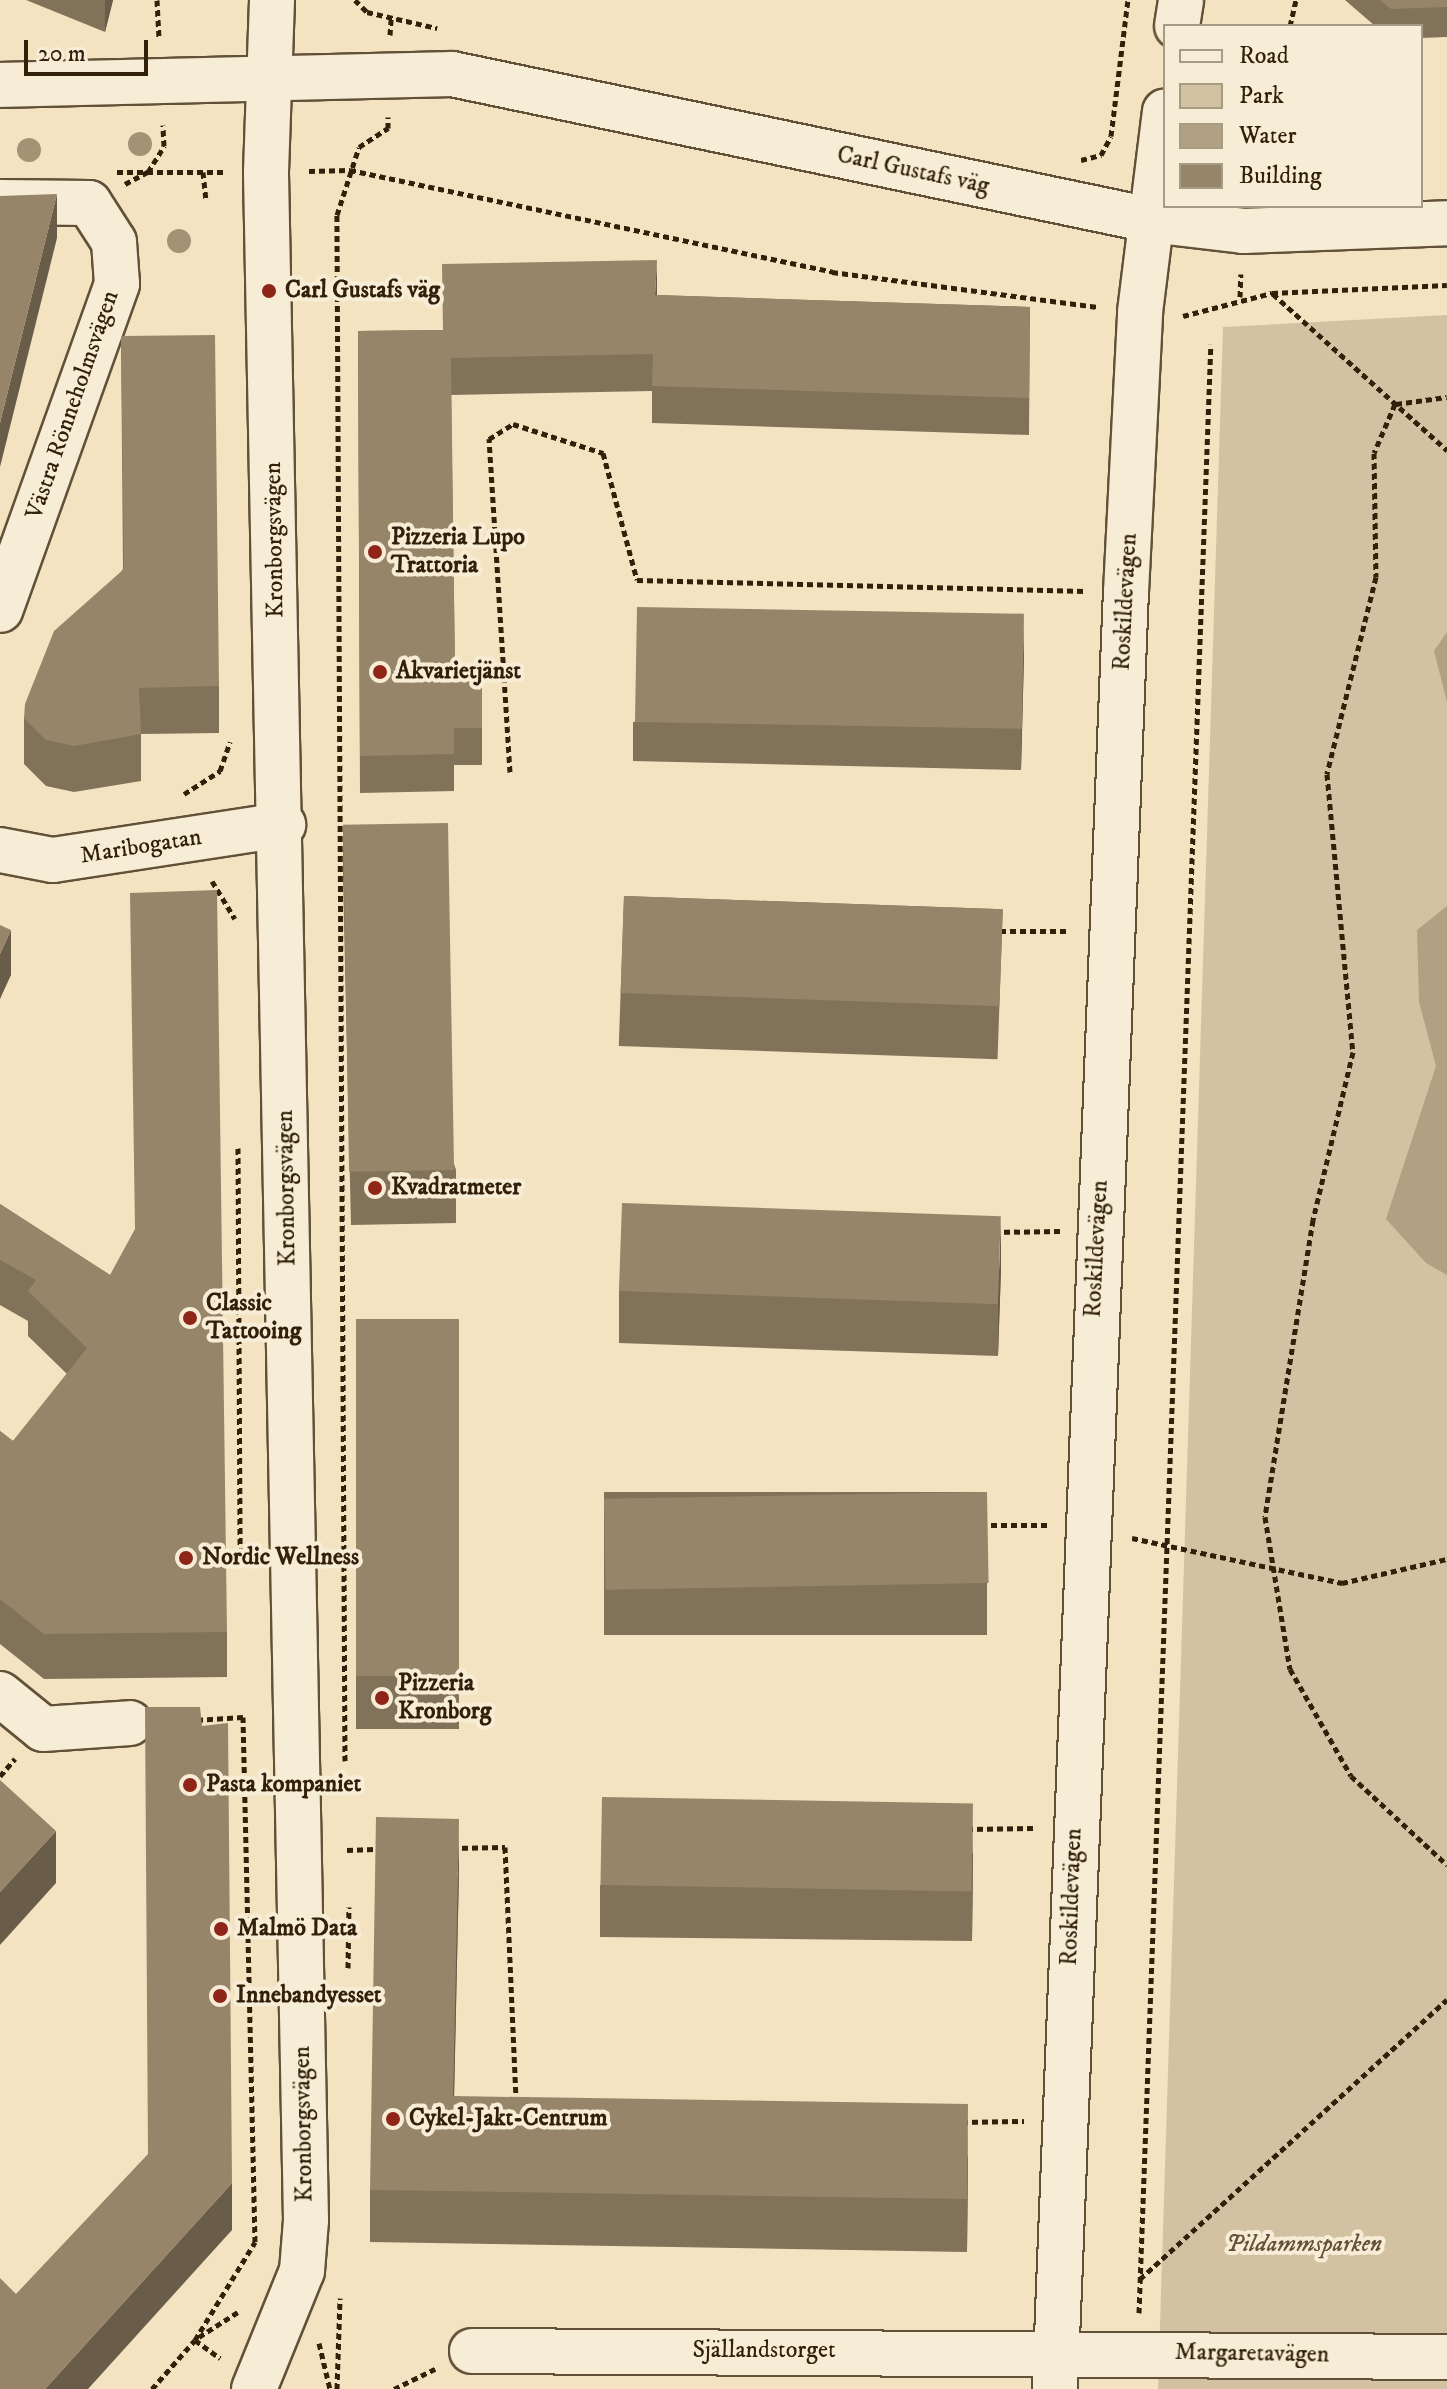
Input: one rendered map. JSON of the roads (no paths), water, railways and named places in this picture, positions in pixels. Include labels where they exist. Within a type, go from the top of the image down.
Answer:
[{"type":"street","name":"Kronborgsvägen","points":[[254,2389],[302,2271],[306,2220],[283,825],[266,172],[273,73],[272,0]]},
{"type":"street","points":[[1177,24],[1181,0]]},
{"type":"street","name":"Carl Gustafs väg","points":[[0,85],[273,73],[452,74],[1150,220],[1243,231],[1447,223]]},
{"type":"street","name":"Roskildevägen","points":[[1056,2370],[1084,1525],[1126,592],[1140,312],[1163,126]]},
{"type":"street","name":"Västra Rönneholmsvägen","points":[[0,202],[89,203],[114,242],[117,284],[0,610]]},
{"type":"street","name":"Maribogatan","points":[[0,850],[53,860],[283,825]]},
{"type":"street","points":[[0,1694],[43,1729],[130,1723]]},
{"type":"street","name":"Själlandstorget","points":[[472,2351],[1056,2370]]},
{"type":"street","name":"Margaretavägen","points":[[1056,2370],[1139,2351],[1447,2357]]},
{"type":"water","points":[[1447,632],[1447,702],[1434,651]]},
{"type":"water","points":[[1447,906],[1447,1275],[1426,1263],[1386,1219],[1436,1066],[1419,1002],[1417,930]]},
{"type":"place","name":"Carl Gustafs väg","points":[[269,291]]},
{"type":"place","name":"Pizzeria Lupo Trattoria","points":[[375,552]]},
{"type":"place","name":"Akvarietjänst","points":[[380,672]]},
{"type":"place","name":"Kvadratmeter","points":[[375,1188]]},
{"type":"place","name":"Classic Tattooing","points":[[190,1318]]},
{"type":"place","name":"Nordic Wellness","points":[[186,1558]]},
{"type":"place","name":"Pizzeria Kronborg","points":[[382,1698]]},
{"type":"place","name":"Pasta kompaniet","points":[[190,1785]]},
{"type":"place","name":"Malmö Data","points":[[221,1929]]},
{"type":"place","name":"Innebandyesset","points":[[220,1996]]},
{"type":"place","name":"Cykel-Jakt-Centrum","points":[[393,2119]]},
{"type":"park label","name":"Pildammsparken","points":[[1304,2245]]}]
